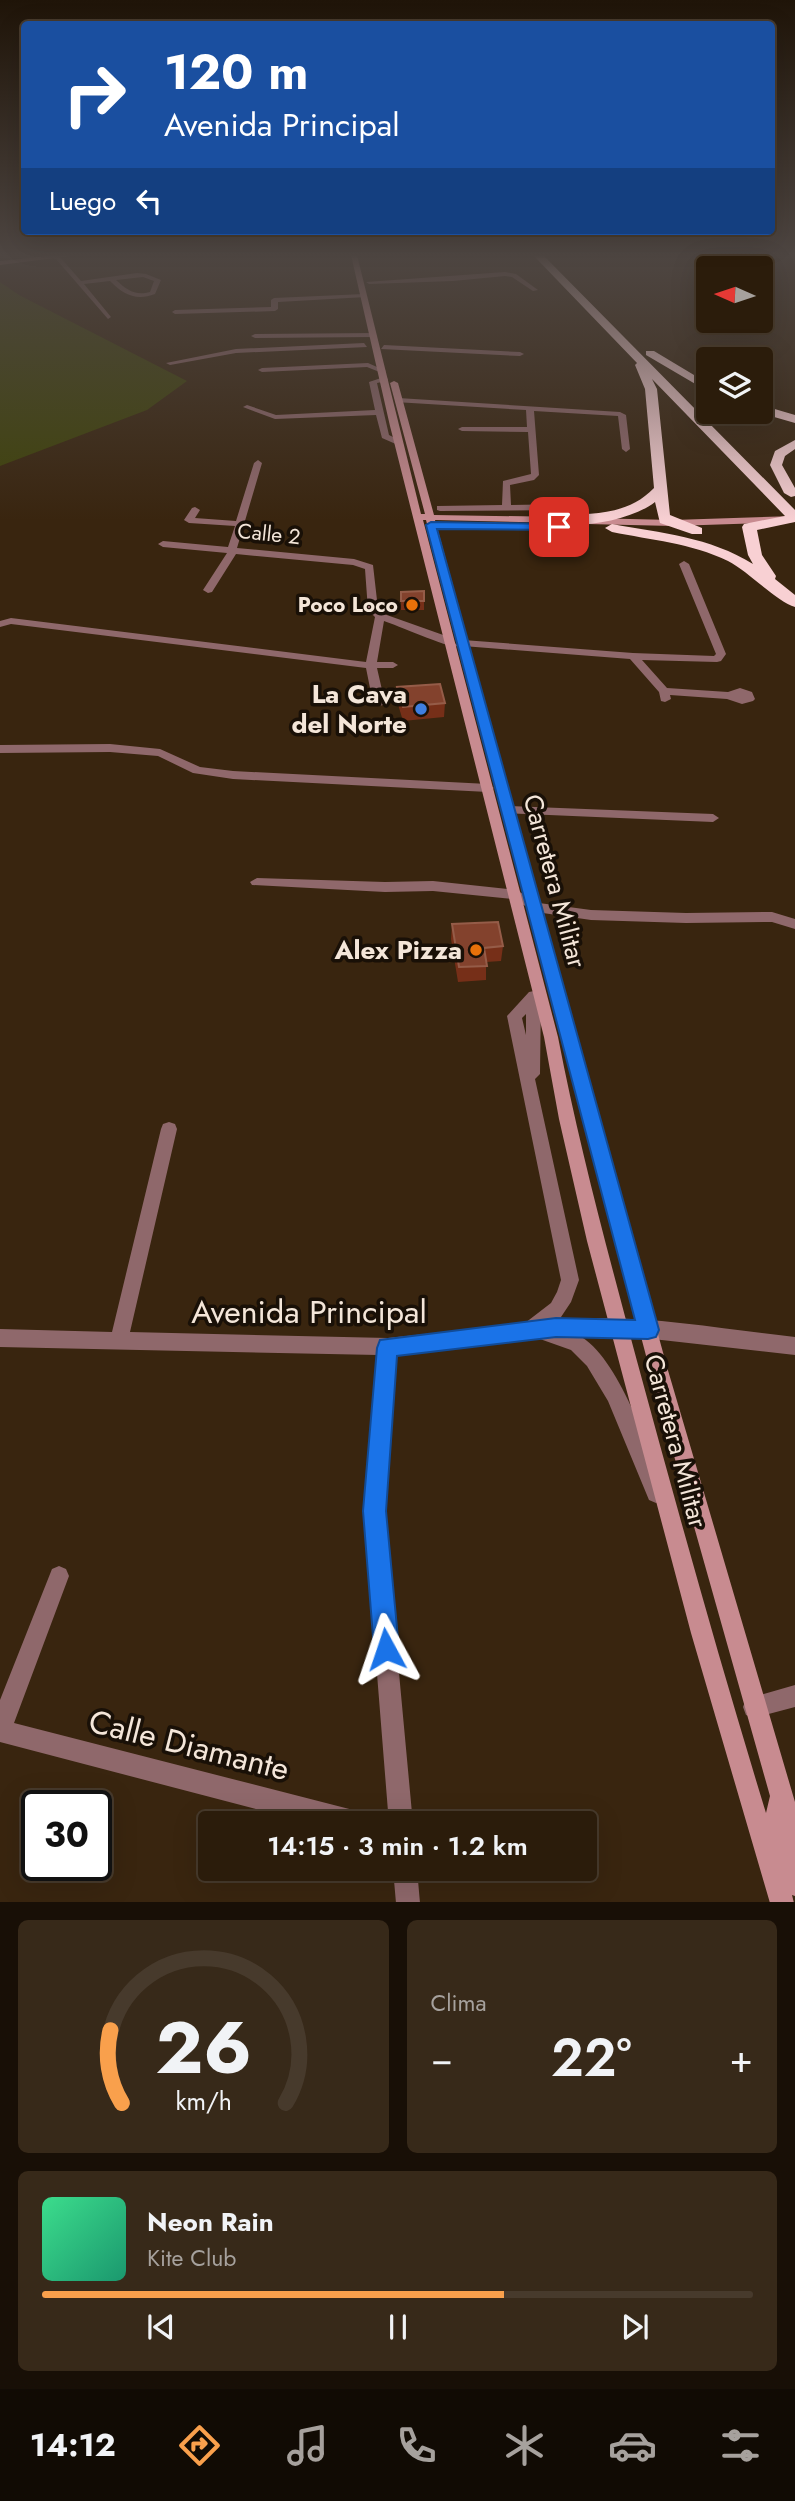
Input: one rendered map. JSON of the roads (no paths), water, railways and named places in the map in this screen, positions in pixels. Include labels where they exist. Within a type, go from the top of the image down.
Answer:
[{"type":"highway","points":[[632,344],[696,401]]},
{"type":"highway","points":[[634,344],[792,512]]},
{"type":"highway","points":[[644,355],[696,381]]},
{"type":"highway","points":[[644,355],[651,389],[659,490],[665,520],[697,531]]},
{"type":"highway","points":[[773,413],[795,419]]},
{"type":"highway","points":[[792,512],[776,459],[784,449],[795,444]]},
{"type":"highway","points":[[764,466],[792,512]]},
{"type":"highway","points":[[557,520],[624,514],[650,502],[659,490]]},
{"type":"highway","points":[[779,589],[755,555],[749,530],[753,525],[792,512]]},
{"type":"highway","points":[[612,528],[671,537],[714,550],[744,564],[795,603]]},
{"type":"main road","name":"Carretera Militar","points":[[375,344],[398,443],[424,521]]},
{"type":"main road","name":"Carretera Militar","points":[[383,344],[424,521],[457,644],[509,810],[648,1330],[795,1843]]},
{"type":"main road","points":[[424,521],[673,523],[792,512]]},
{"type":"main road","points":[[424,521],[697,531],[749,530]]},
{"type":"main road","name":"Carretera Militar","points":[[457,644],[488,788],[551,1037],[570,1139],[618,1328],[670,1527],[782,1902]]},
{"type":"main road","points":[[777,1783],[778,1828],[795,1884]]},
{"type":"street","points":[[170,363],[236,351],[363,345],[368,365]]},
{"type":"street","points":[[384,347],[520,354]]},
{"type":"street","points":[[262,370],[368,365],[383,375],[373,382],[385,436],[398,443]]},
{"type":"street","points":[[398,400],[622,415],[626,449]]},
{"type":"street","points":[[247,407],[275,417],[380,412]]},
{"type":"street","points":[[508,509],[506,482],[535,475],[530,409]]},
{"type":"street","points":[[462,429],[531,430]]},
{"type":"street","points":[[208,590],[233,550],[258,463]]},
{"type":"street","points":[[440,508],[569,508],[571,505]]},
{"type":"street","points":[[195,510],[189,520],[223,518],[240,524]]},
{"type":"street","name":"Calle 2","points":[[163,544],[354,562],[370,567],[373,611],[380,616]]},
{"type":"street","points":[[379,703],[371,665],[380,616],[457,644],[633,656],[720,658],[684,564]]},
{"type":"street","points":[[0,624],[12,621],[371,665],[393,665]]},
{"type":"street","points":[[633,656],[664,695],[732,696]]},
{"type":"street","points":[[0,748],[118,748],[160,753],[197,770],[233,775],[488,788]]},
{"type":"street","points":[[509,810],[713,818]]},
{"type":"street","points":[[257,882],[433,886],[516,895],[536,907],[591,915],[772,917],[795,924]]},
{"type":"street","points":[[531,1329],[550,1318],[560,1306],[567,1296],[570,1280],[533,1111],[531,1027],[536,978]]},
{"type":"street","points":[[119,1341],[169,1129]]},
{"type":"street","name":"Avenida Principal","points":[[0,1338],[388,1348],[531,1329],[580,1326],[648,1330],[795,1346]]},
{"type":"street","points":[[531,1329],[564,1337],[580,1346],[599,1366],[636,1444],[670,1527]]},
{"type":"street","points":[[388,1348],[374,1511],[400,1811]]},
{"type":"street","points":[[0,1730],[60,1576]]},
{"type":"street","points":[[754,1707],[795,1696]]},
{"type":"street","name":"Calle Diamante","points":[[0,1730],[311,1811]]},
{"type":"street","points":[[406,1881],[408,1902]]},
{"type":"place","name":"Poco Loco","points":[[412,605]]},
{"type":"place","name":"La Cava del Norte","points":[[421,709]]},
{"type":"place","name":"Alex Pizza","points":[[476,950]]}]
